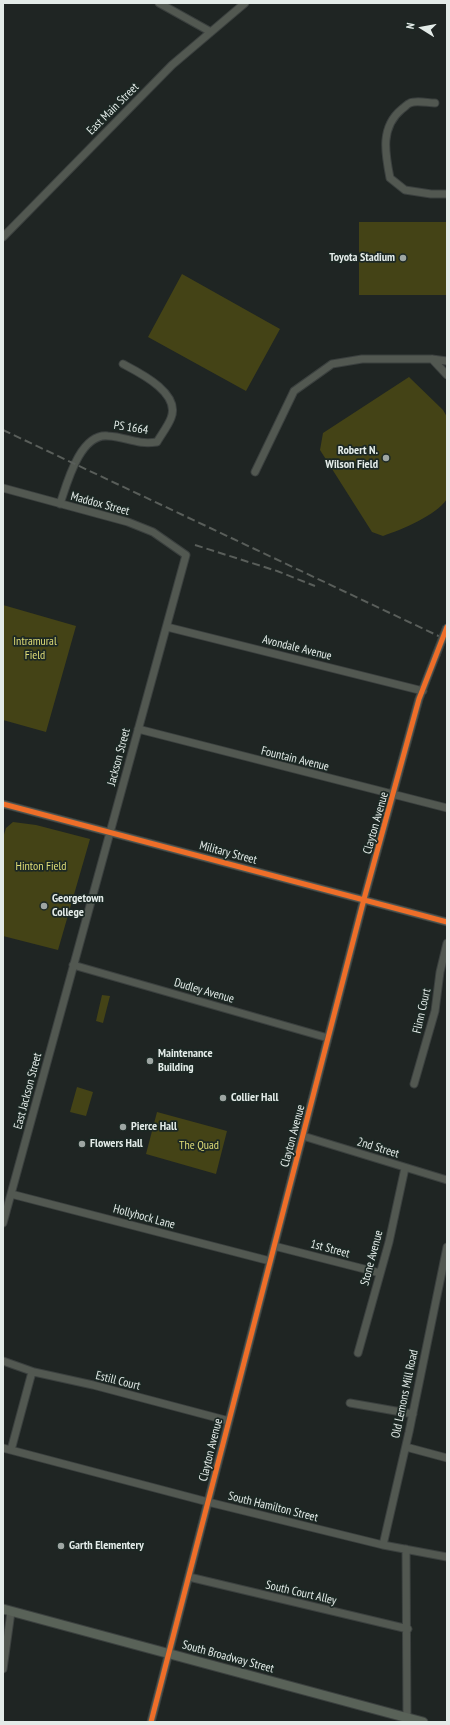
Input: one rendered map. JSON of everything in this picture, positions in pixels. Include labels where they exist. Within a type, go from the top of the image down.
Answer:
[{"type":"main road","name":"South Broadway Street","points":[[7,1611],[423,1722]]},
{"type":"street","points":[[160,3],[211,32]]},
{"type":"street","name":"East Main Street","points":[[3,237],[172,65],[245,3]]},
{"type":"street","points":[[435,103],[410,103],[398,112],[391,121],[387,133],[385,154],[390,178],[405,190],[431,194],[447,194]]},
{"type":"street","points":[[432,359],[447,375]]},
{"type":"street","points":[[254,472],[294,391],[332,364],[362,360],[432,359],[447,361]]},
{"type":"street","name":"PS 1664","points":[[60,504],[74,463],[89,444],[101,436],[110,436],[144,444],[157,442],[172,417],[172,405],[164,391],[148,378],[124,364]]},
{"type":"street","name":"Maddox Street","points":[[3,488],[128,522],[153,532],[186,555]]},
{"type":"street","name":"Jackson Street","points":[[73,965],[186,555]]},
{"type":"street","name":"Avondale Avenue","points":[[167,627],[423,691]]},
{"type":"street","name":"Clayton Avenue","points":[[151,1722],[364,899],[423,691],[447,627]]},
{"type":"street","name":"Fountain Avenue","points":[[138,729],[447,808]]},
{"type":"street","name":"Military Street","points":[[3,804],[447,922]]},
{"type":"street","name":"Flinn Court","points":[[414,1084],[435,1011],[440,972],[447,943]]},
{"type":"street","name":"Dudley Avenue","points":[[73,965],[328,1038]]},
{"type":"street","name":"East Jackson Street","points":[[3,1223],[73,965]]},
{"type":"street","name":"2nd Street","points":[[303,1136],[447,1180]]},
{"type":"street","name":"Stone Avenue","points":[[358,1353],[380,1273],[405,1168]]},
{"type":"street","name":"Hollyhock Lane","points":[[11,1194],[270,1261]]},
{"type":"street","name":"1st Street","points":[[274,1246],[380,1273]]},
{"type":"street","name":"Old Lemons Mill Road","points":[[383,1544],[406,1447],[447,1247]]},
{"type":"street","name":"Estill Court","points":[[3,1361],[32,1372],[93,1385],[229,1421]]},
{"type":"street","points":[[11,1450],[32,1372]]},
{"type":"street","points":[[350,1403],[413,1414]]},
{"type":"street","points":[[406,1447],[447,1458]]},
{"type":"street","name":"South Hamilton Street","points":[[3,1448],[208,1502],[383,1544],[447,1557]]},
{"type":"street","points":[[406,1548],[408,1629],[407,1718]]},
{"type":"street","name":"South Court Alley","points":[[188,1577],[408,1629]]},
{"type":"street","points":[[3,1669],[7,1611]]},
{"type":"green space","name":"Toyota Stadium","points":[[359,222],[447,222],[447,295],[359,295]]},
{"type":"green space","points":[[182,274],[280,329],[246,391],[148,337]]},
{"type":"green space","name":"Robert N. Wilson Field","points":[[409,377],[443,410],[447,417],[447,499],[435,511],[427,516],[409,526],[383,536],[372,532],[320,450],[323,433]]},
{"type":"green space","name":"Intramural Field","points":[[3,605],[76,626],[46,732],[3,720]]},
{"type":"green space","name":"Hinton Field","points":[[13,822],[36,825],[90,839],[58,950],[3,936],[3,838],[6,828]]},
{"type":"green space","points":[[102,995],[110,996],[103,1023],[96,1021]]},
{"type":"green space","points":[[77,1087],[93,1092],[86,1116],[70,1112]]},
{"type":"green space","name":"The Quad","points":[[157,1112],[227,1131],[216,1174],[146,1154]]},
{"type":"railway","points":[[3,430],[447,640]]},
{"type":"railway","points":[[195,545],[277,571],[315,586]]},
{"type":"cycle path","points":[[151,1722],[364,899],[419,699],[447,627]]},
{"type":"cycle path","points":[[3,804],[447,922]]},
{"type":"place","name":"Toyota Stadium","points":[[403,258]]},
{"type":"place","name":"Robert N. Wilson Field","points":[[386,458]]},
{"type":"place","name":"Georgetown College","points":[[44,906]]},
{"type":"place","name":"Maintenance Building","points":[[150,1061]]},
{"type":"place","name":"Collier Hall","points":[[223,1098]]},
{"type":"place","name":"Pierce Hall","points":[[123,1127]]},
{"type":"place","name":"Flowers Hall","points":[[82,1144]]},
{"type":"place","name":"Garth Elementery","points":[[61,1546]]}]
